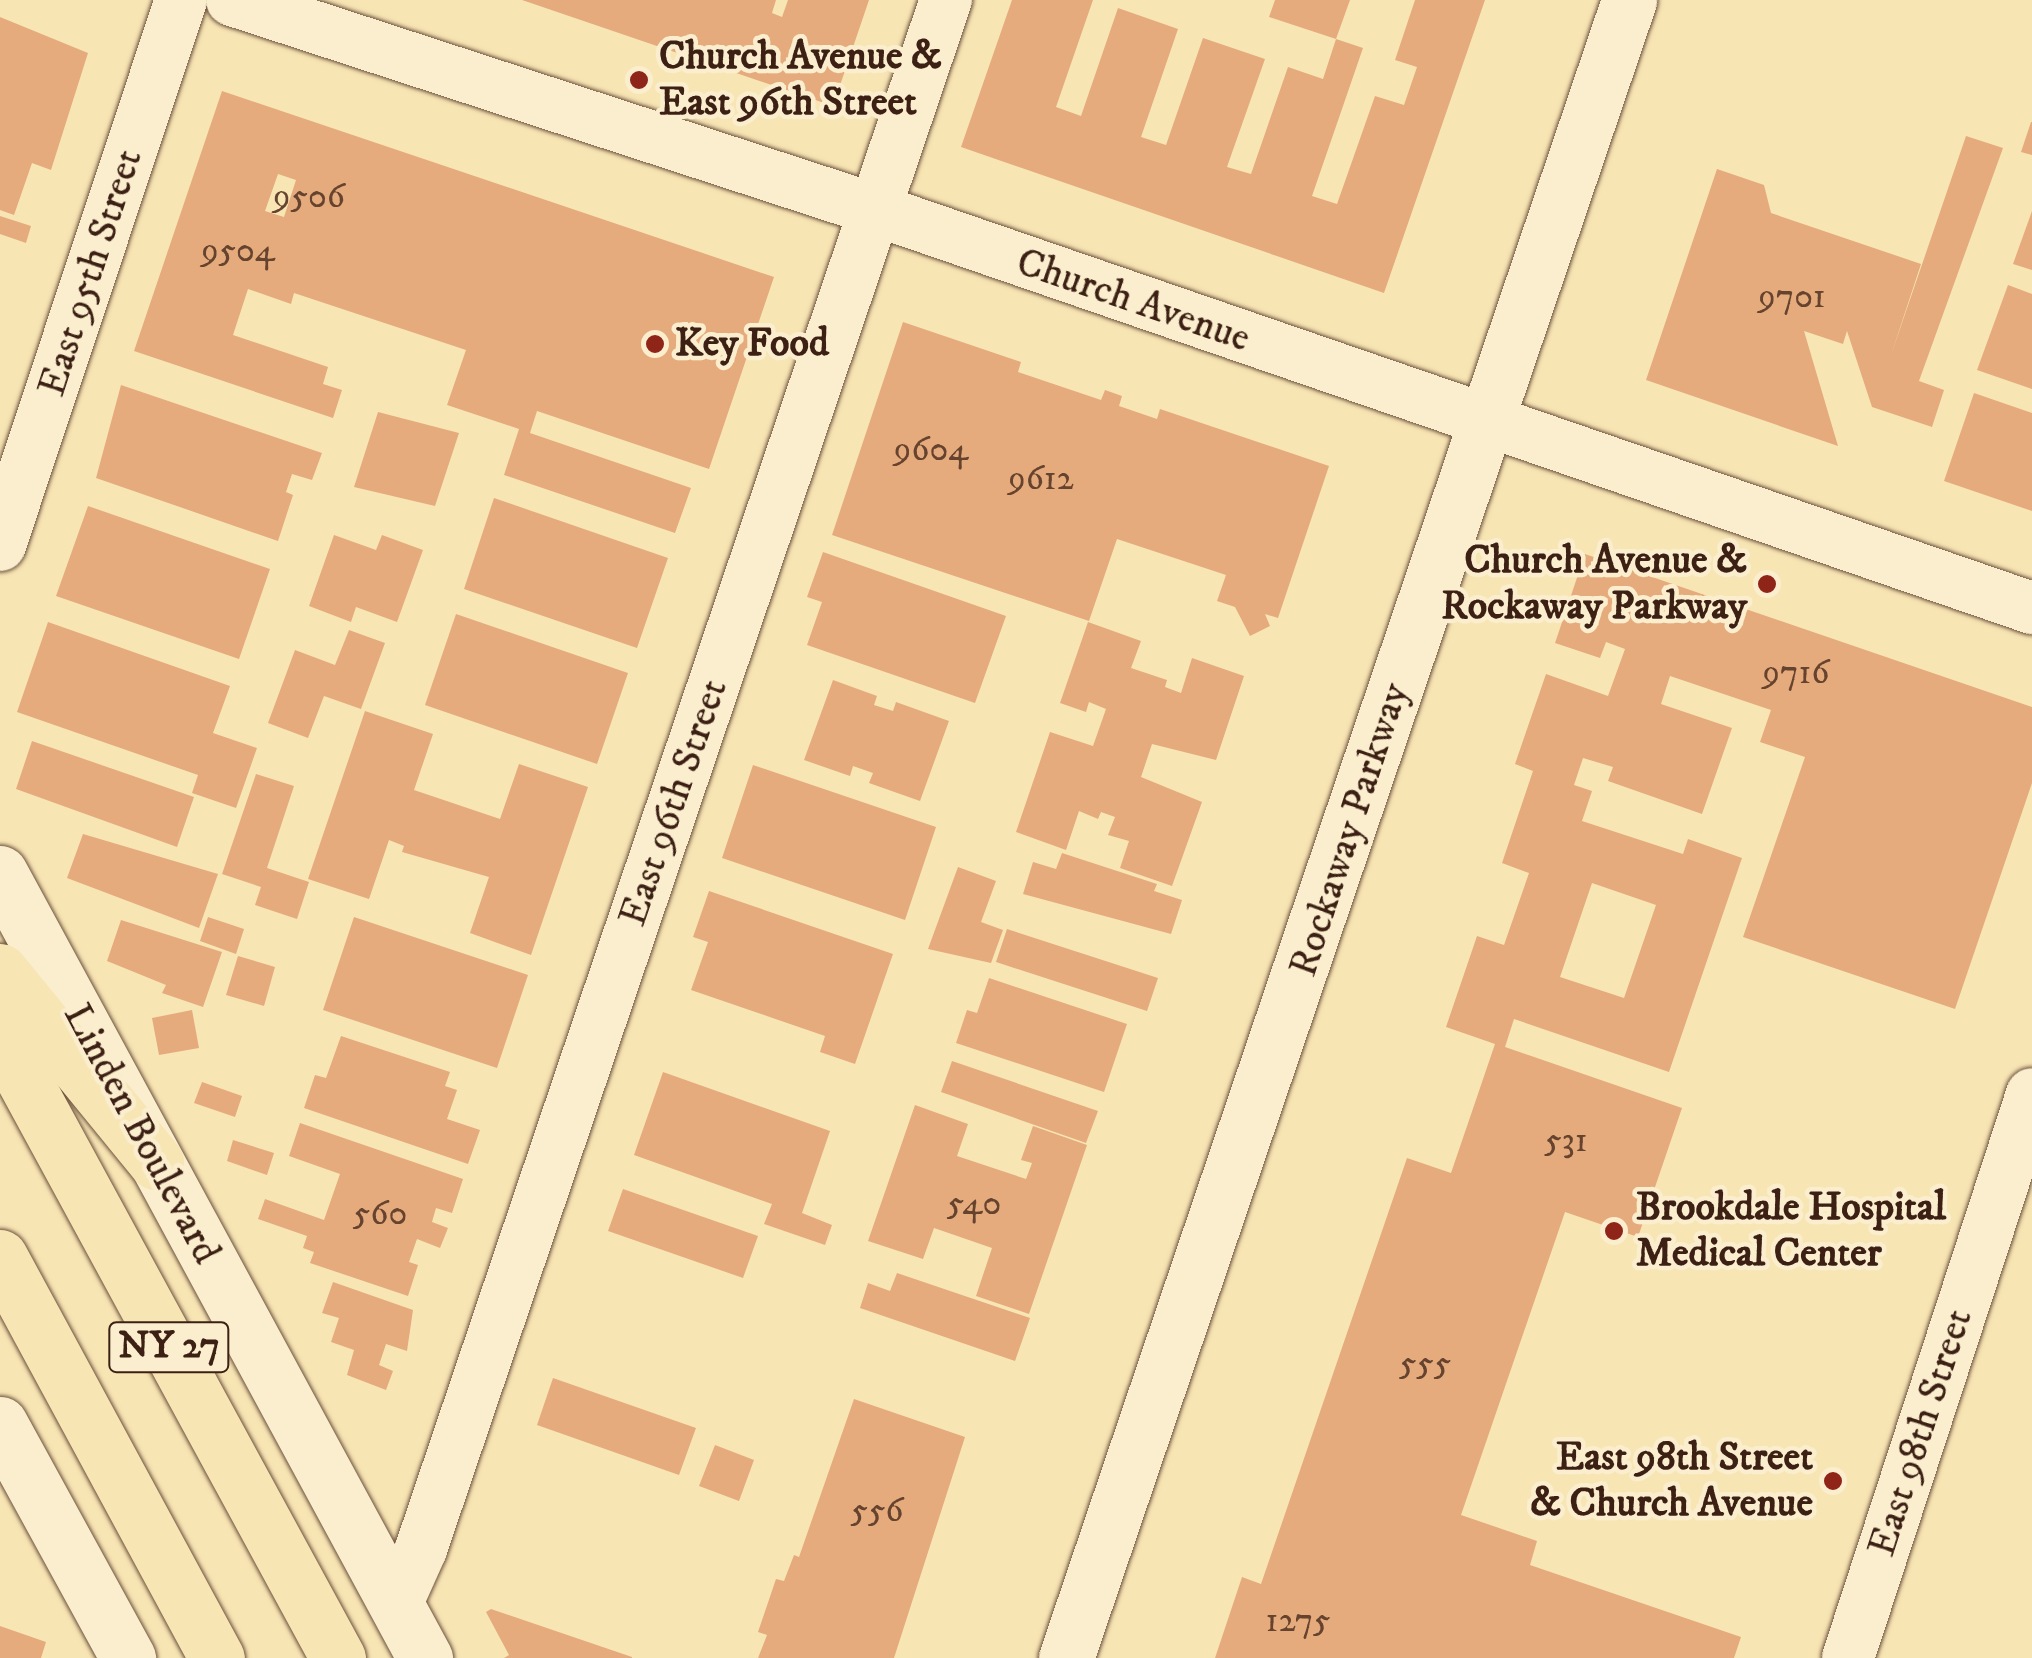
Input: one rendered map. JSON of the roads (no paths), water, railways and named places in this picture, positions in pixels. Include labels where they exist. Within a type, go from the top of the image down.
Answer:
[{"type":"highway","points":[[0,970],[156,1162]]},
{"type":"highway","name":"Linden Boulevard","points":[[0,1036],[338,1658]]},
{"type":"highway","name":"NY 27","points":[[0,1257],[217,1658]]},
{"type":"street","name":"East 95th Street","points":[[0,545],[181,0]]},
{"type":"street","name":"Church Avenue","points":[[232,0],[876,210],[1485,424],[2032,608]]},
{"type":"street","name":"East 96th Street","points":[[396,1605],[421,1549],[946,0]]},
{"type":"street","name":"Rockaway Parkway","points":[[1066,1658],[1218,1225],[1630,0]]},
{"type":"street","name":"Linden Boulevard","points":[[0,873],[425,1658]]},
{"type":"street","name":"East 98th Street","points":[[1848,1658],[2032,1094]]},
{"type":"street","points":[[0,1424],[128,1658]]},
{"type":"place","name":"Church Avenue & East 96th Street","points":[[639,80]]},
{"type":"place","name":"Key Food","points":[[655,344]]},
{"type":"place","name":"Church Avenue & Rockaway Parkway","points":[[1767,584]]},
{"type":"place","name":"Brookdale Hospital Medical Center","points":[[1614,1231]]},
{"type":"place","name":"East 98th Street & Church Avenue","points":[[1833,1481]]}]
